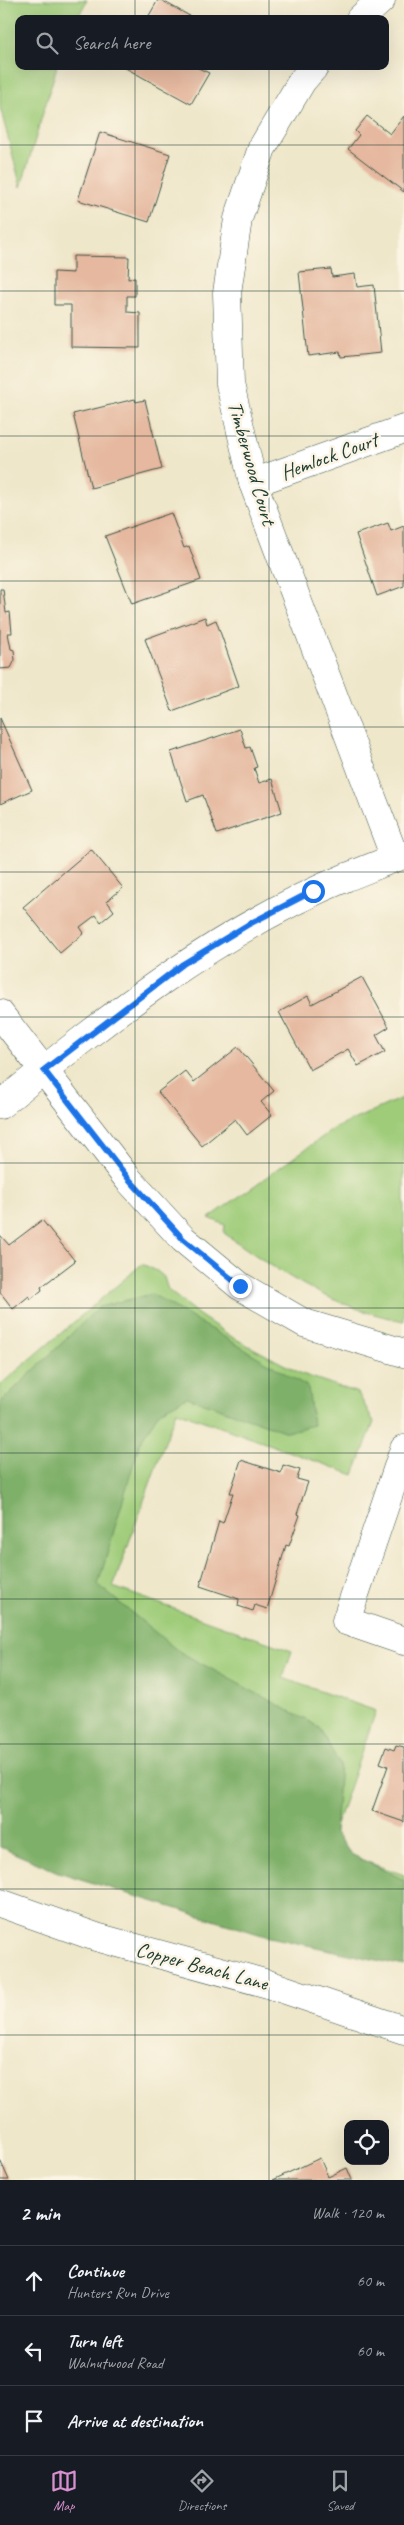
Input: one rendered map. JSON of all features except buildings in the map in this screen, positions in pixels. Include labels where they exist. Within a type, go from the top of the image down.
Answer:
[{"type":"street","points":[[365,15],[382,0]]},
{"type":"street","name":"Timberwood Court","points":[[312,70],[302,81],[262,148],[238,219],[227,293],[230,384],[253,483],[400,856]]},
{"type":"street","name":"Hemlock Court","points":[[253,483],[404,429]]},
{"type":"street","points":[[0,1105],[183,964],[249,924],[313,891],[400,856]]},
{"type":"street","points":[[0,1014],[128,1178],[183,1239],[240,1286],[304,1323],[404,1353]]},
{"type":"street","points":[[404,1449],[346,1621],[404,1642]]},
{"type":"street","name":"Copper Beach Lane","points":[[0,1903],[96,1937],[268,1984],[404,2030]]},
{"type":"green space","points":[[0,0],[87,0],[79,15],[15,15],[15,70],[56,70],[21,187],[0,107]]},
{"type":"green space","points":[[404,1097],[404,1321],[354,1308],[309,1288],[245,1248],[224,1233],[225,1225],[209,1218],[335,1128]]},
{"type":"green space","points":[[142,1264],[157,1271],[164,1277],[168,1290],[199,1315],[232,1337],[302,1374],[358,1393],[374,1422],[354,1475],[176,1411],[113,1587],[292,1651],[283,1678],[376,1711],[328,1848],[404,1875],[404,1958],[0,1813],[0,1385]]},
{"type":"green space","points":[[152,1294],[308,1387],[313,1425],[287,1432],[187,1397],[160,1411],[140,1442],[98,1585],[178,1651],[319,1727],[340,1765],[335,1833],[351,1854],[404,1880],[404,1966],[265,1936],[58,1872],[0,1847],[0,1403],[99,1307]]},
{"type":"route","points":[[240,1286],[183,1239],[128,1178],[44,1070],[183,964],[249,924],[313,891]]}]
